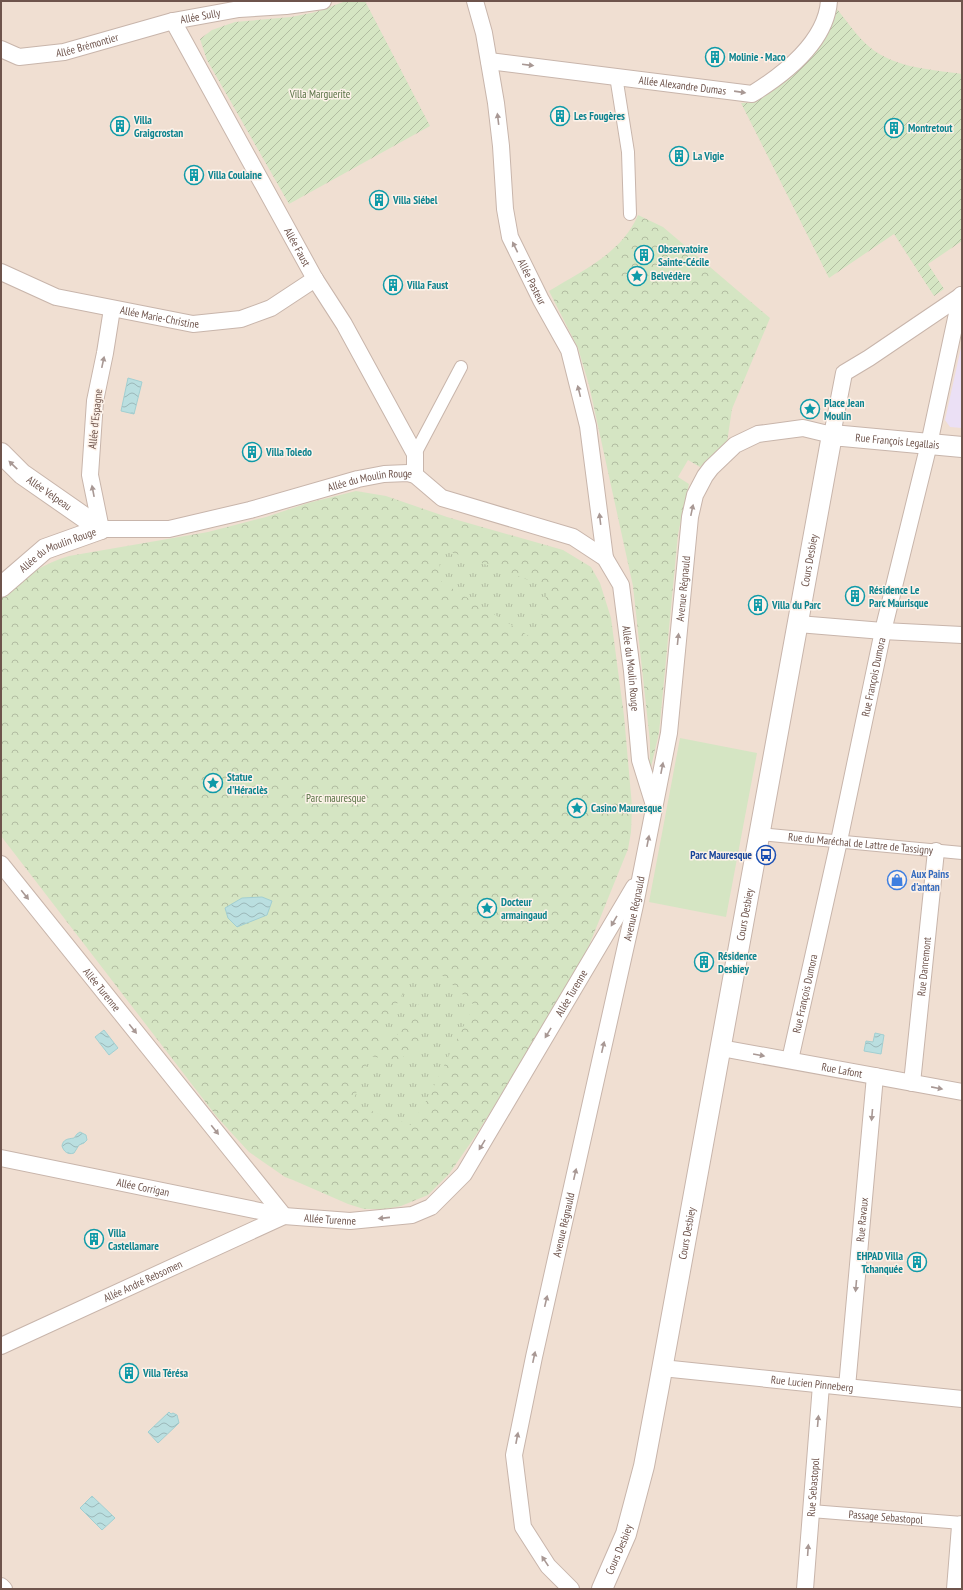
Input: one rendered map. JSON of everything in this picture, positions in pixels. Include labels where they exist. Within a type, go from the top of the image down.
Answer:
[{"type":"street","name":"Allée Sully","points":[[173,21],[239,9],[286,6],[323,1]]},
{"type":"street","name":"Allée Pasteur","points":[[475,1],[484,34],[489,61],[501,146],[505,209],[510,237],[541,300],[569,350],[588,426],[605,558]]},
{"type":"street","name":"Allée Alexandre Dumas","points":[[489,61],[752,94],[774,80],[800,58],[820,29],[829,1]]},
{"type":"street","name":"Allée Brémontier","points":[[1,49],[19,57],[64,52],[173,21]]},
{"type":"street","name":"Allée Faust","points":[[173,21],[315,279],[344,324],[414,454],[415,475]]},
{"type":"street","points":[[616,76],[628,152],[630,214]]},
{"type":"street","name":"Allée Marie-Christine","points":[[1,272],[56,297],[194,324],[241,319],[271,308],[315,279]]},
{"type":"street","name":"Cours Desbiey","points":[[602,1589],[626,1534],[644,1466],[844,374],[962,295]]},
{"type":"street","name":"Rue François Dumora","points":[[790,1060],[839,841],[883,631],[929,444],[962,295]]},
{"type":"street","name":"Allée d'Espagne","points":[[101,529],[90,476],[94,401],[105,353],[112,309]]},
{"type":"street","points":[[414,454],[461,367]]},
{"type":"street","name":"Avenue Régnauld","points":[[572,1589],[548,1566],[522,1527],[514,1455],[530,1375],[641,875],[669,734],[690,517],[695,495],[705,476],[735,444],[758,434],[803,428],[832,435]]},
{"type":"street","name":"Rue François Legallais","points":[[832,435],[962,447]]},
{"type":"street","name":"Allée Velpeau","points":[[1,453],[22,474],[101,529]]},
{"type":"street","name":"Allée du Moulin Rouge","points":[[1,587],[45,549],[101,529],[169,529],[250,510],[358,478],[384,474],[408,473],[415,475],[442,498],[573,537],[605,558],[621,585],[632,671],[640,760],[654,806]]},
{"type":"street","points":[[798,624],[883,631],[962,635]]},
{"type":"street","name":"Rue du Maréchal de Lattre de Tassigny","points":[[760,834],[962,853]]},
{"type":"street","name":"Rue Danremont","points":[[912,1083],[936,850]]},
{"type":"street","name":"Allée Turenne","points":[[1,864],[284,1216],[350,1221],[412,1215],[431,1207],[464,1174],[641,875]]},
{"type":"street","name":"Rue Lafont","points":[[721,1048],[962,1092]]},
{"type":"street","name":"Rue Ravaux","points":[[847,1387],[875,1076]]},
{"type":"street","name":"Allée Corrigan","points":[[1,1158],[284,1216]]},
{"type":"street","name":"Allée André Rebsomen","points":[[1,1346],[284,1216]]},
{"type":"street","name":"Rue Lucien Pinneberg","points":[[662,1368],[962,1398]]},
{"type":"street","name":"Rue Sebastopol","points":[[805,1589],[821,1385]]},
{"type":"street","name":"Passage Sebastopol","points":[[810,1511],[962,1525]]},
{"type":"street","points":[[957,1589],[962,1525]]},
{"type":"street","points":[[1,1586],[4,1589]]},
{"type":"shaded area","points":[[1,1],[962,1],[962,1589],[1,1589]]},
{"type":"shaded area","points":[[962,343],[962,428],[950,427],[945,420]]},
{"type":"green space","name":"Villa Marguerite","points":[[346,1],[365,1],[430,126],[289,204],[207,60],[200,39],[212,30],[235,22],[291,17],[316,12]]},
{"type":"green space","points":[[837,9],[853,30],[874,51],[897,62],[910,66],[962,74],[962,241],[928,264],[944,289],[934,296],[894,234],[829,278],[741,103],[755,102],[793,74],[816,48]]},
{"type":"green space","points":[[638,215],[663,227],[770,318],[732,409],[727,442],[700,467],[688,460],[678,477],[689,484],[678,534],[659,733],[651,767],[647,765],[650,758],[650,742],[633,586],[589,385],[578,348],[549,291],[600,260],[612,250],[631,228]]},
{"type":"green space","name":"Parc mauresque","points":[[356,491],[386,496],[447,517],[563,550],[591,567],[600,583],[611,618],[624,716],[632,806],[631,832],[628,849],[586,953],[531,1047],[476,1135],[449,1174],[428,1195],[401,1206],[385,1209],[364,1209],[348,1204],[285,1177],[249,1152],[217,1117],[1,836],[1,595],[34,572],[69,556],[208,532],[266,517],[308,503]]},
{"type":"green space","points":[[437,547],[548,587],[537,641],[442,582]]},
{"type":"green space","points":[[680,738],[757,753],[726,917],[649,902]]},
{"type":"green space","points":[[443,976],[474,1005],[428,1098],[411,1125],[352,1104],[370,1056],[396,1061],[420,1047],[419,1004],[396,1037],[380,1032],[412,979]]},
{"type":"water","points":[[128,378],[142,382],[134,414],[121,411]]},
{"type":"water","points":[[262,897],[272,901],[267,915],[237,927],[228,918],[225,908],[242,898]]},
{"type":"water","points":[[104,1030],[118,1048],[109,1055],[95,1037]]},
{"type":"water","points":[[875,1033],[884,1035],[881,1054],[864,1051],[866,1041],[873,1042]]},
{"type":"water","points":[[80,1132],[86,1135],[87,1140],[79,1145],[74,1153],[70,1154],[66,1152],[62,1146],[63,1142],[74,1138]]},
{"type":"water","points":[[169,1412],[177,1415],[179,1423],[158,1443],[148,1432]]},
{"type":"water","points":[[92,1496],[115,1518],[102,1530],[80,1508]]},
{"type":"place","name":"Molinie - Maco","points":[[715,57]]},
{"type":"place","name":"Les Fougères","points":[[560,116]]},
{"type":"place","name":"Villa Graigcrostan","points":[[120,126]]},
{"type":"place","name":"Montretout","points":[[894,128]]},
{"type":"place","name":"La Vigie","points":[[679,156]]},
{"type":"place","name":"Villa Coulaine","points":[[194,175]]},
{"type":"place","name":"Villa Siébel","points":[[379,200]]},
{"type":"place","name":"Observatoire Sainte-Cécile","points":[[644,255]]},
{"type":"place","name":"Belvédère","points":[[637,276]]},
{"type":"place","name":"Villa Faust","points":[[393,285]]},
{"type":"place","name":"Place Jean Moulin","points":[[810,409]]},
{"type":"place","name":"Villa Toledo","points":[[252,452]]},
{"type":"place","name":"Résidence Le Parc Maurisque","points":[[855,596]]},
{"type":"place","name":"Villa du Parc","points":[[758,605]]},
{"type":"place","name":"Statue d'Héraclès","points":[[213,783]]},
{"type":"place","name":"Casino Mauresque","points":[[577,808]]},
{"type":"place","name":"Parc Mauresque","points":[[766,855]]},
{"type":"place","name":"Aux Pains d'antan","points":[[897,880]]},
{"type":"place","name":"Docteur armaingaud","points":[[487,908]]},
{"type":"place","name":"Résidence Desbiey","points":[[704,962]]},
{"type":"place","name":"Villa Castellamare","points":[[94,1239]]},
{"type":"place","name":"EHPAD Villa Tchanquée","points":[[917,1262]]},
{"type":"place","name":"Villa Térésa","points":[[129,1373]]}]
